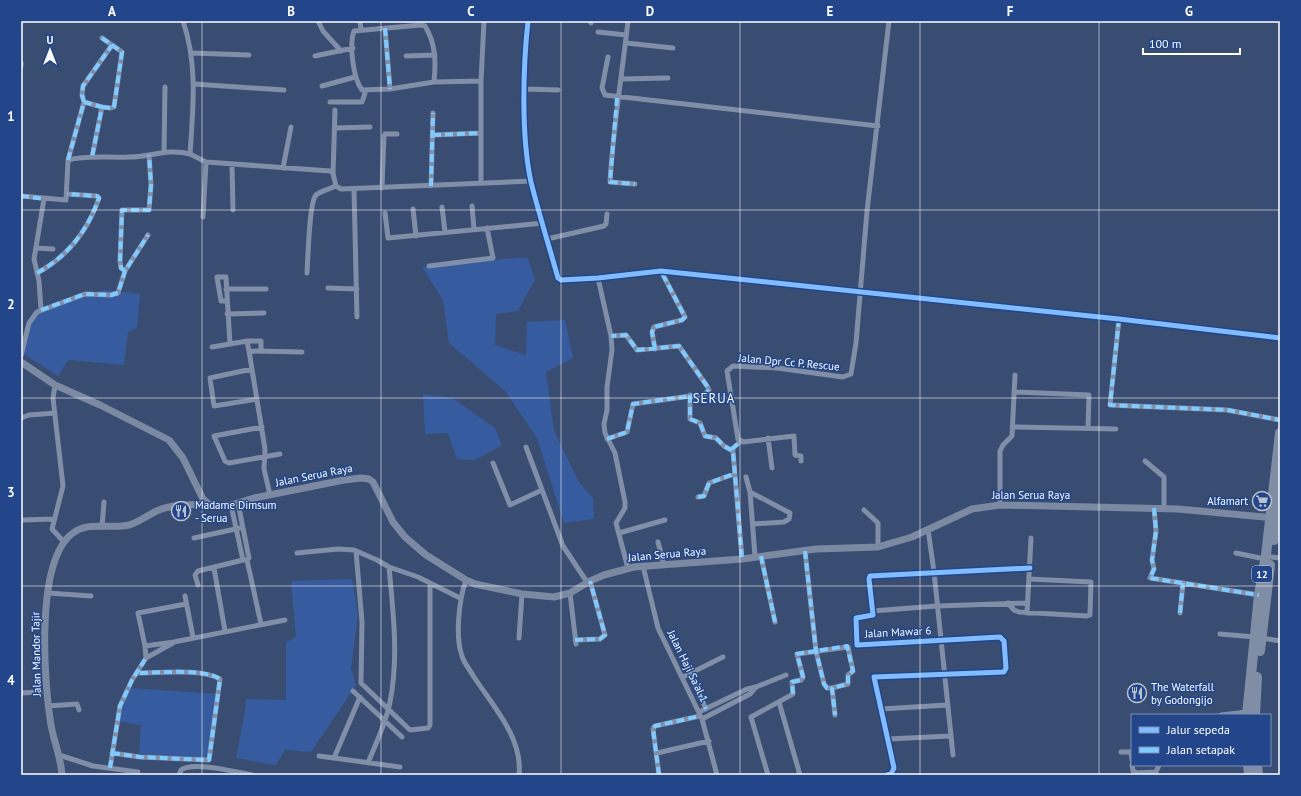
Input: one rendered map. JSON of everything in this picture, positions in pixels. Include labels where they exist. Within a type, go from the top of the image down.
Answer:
[{"type":"highway","name":"12","points":[[1250,714],[1263,638],[1272,558],[1280,433]]},
{"type":"highway","name":"12","points":[[1274,518],[1280,492]]},
{"type":"highway","name":"12","points":[[1263,638],[1259,595],[1272,558]]},
{"type":"main road","points":[[21,362],[55,385],[100,405],[169,440],[183,458],[207,504]]},
{"type":"main road","name":"Jalan Serua Raya","points":[[207,504],[217,507],[344,480],[361,478],[369,479],[373,482],[393,522],[405,537],[426,555],[466,580],[490,588],[522,594],[554,597],[570,593],[588,581],[628,568],[742,559],[805,550],[878,547],[903,540],[972,509],[1000,505],[1164,508],[1274,518]]},
{"type":"main road","name":"Jalan Mandor Tajir","points":[[62,775],[48,706],[45,642],[48,593],[54,562],[64,542],[82,528],[130,525],[159,509],[207,504]]},
{"type":"street","points":[[183,21],[191,52],[194,84],[190,154]]},
{"type":"street","points":[[318,21],[323,31],[341,51]]},
{"type":"street","points":[[360,21],[361,30]]},
{"type":"street","points":[[481,183],[481,81],[484,21]]},
{"type":"street","points":[[528,21],[525,89],[526,141],[531,181],[558,278],[565,280],[598,278],[661,271],[1118,319],[1280,338]]},
{"type":"street","points":[[628,21],[621,79],[617,98],[610,182],[635,184]]},
{"type":"street","points":[[859,293],[889,21]]},
{"type":"street","points":[[434,82],[435,55],[432,41],[425,26],[421,25],[354,31],[352,48],[355,77],[360,88],[366,90],[390,89],[434,82],[481,81]]},
{"type":"street","points":[[385,28],[390,89]]},
{"type":"street","points":[[598,32],[626,35]]},
{"type":"street","points":[[84,102],[102,107],[114,107],[122,52],[102,38]]},
{"type":"street","points":[[626,43],[673,48]]},
{"type":"street","points":[[21,196],[65,201],[67,194],[68,160],[84,102],[82,95],[83,86],[112,45]]},
{"type":"street","points":[[315,56],[352,48]]},
{"type":"street","points":[[191,52],[249,55]]},
{"type":"street","points":[[406,56],[435,55]]},
{"type":"street","points":[[608,57],[602,91],[605,95],[617,98],[878,126]]},
{"type":"street","points":[[322,86],[355,77]]},
{"type":"street","points":[[621,79],[668,78]]},
{"type":"street","points":[[194,84],[284,90]]},
{"type":"street","points":[[164,152],[165,87]]},
{"type":"street","points":[[525,89],[558,90]]},
{"type":"street","points":[[330,102],[362,102],[366,90]]},
{"type":"street","points":[[92,157],[102,107]]},
{"type":"street","points":[[335,110],[333,175],[336,186],[341,189],[531,181]]},
{"type":"street","points":[[432,186],[433,113]]},
{"type":"street","points":[[283,168],[291,127]]},
{"type":"street","points":[[335,128],[370,127]]},
{"type":"street","points":[[433,135],[481,133]]},
{"type":"street","points":[[382,188],[384,136],[386,134],[397,134]]},
{"type":"street","points":[[68,160],[92,157],[130,158],[164,152],[181,152],[190,154],[206,162],[330,171],[333,175]]},
{"type":"street","points":[[125,271],[121,268],[120,261],[122,210],[149,210],[151,185],[149,155]]},
{"type":"street","points":[[203,217],[206,162]]},
{"type":"street","points":[[232,165],[233,210]]},
{"type":"street","points":[[307,273],[310,216],[313,198],[317,194],[336,186]]},
{"type":"street","points":[[354,189],[357,317]]},
{"type":"street","points":[[37,273],[52,266],[66,254],[88,224],[99,198],[97,196],[67,194]]},
{"type":"street","points":[[41,310],[34,259],[44,199]]},
{"type":"street","points":[[472,206],[474,229]]},
{"type":"street","points":[[442,207],[445,232]]},
{"type":"street","points":[[413,209],[416,236]]},
{"type":"street","points":[[385,213],[388,238],[543,223]]},
{"type":"street","points":[[547,239],[604,226],[606,224],[607,214]]},
{"type":"street","points":[[429,266],[493,258],[487,228]]},
{"type":"street","points":[[21,356],[32,316],[41,310],[85,294],[116,294],[119,292],[125,271],[148,235]]},
{"type":"street","points":[[36,248],[53,250]]},
{"type":"street","points":[[655,349],[652,332],[654,327],[682,320],[685,317],[661,271]]},
{"type":"street","points":[[226,301],[221,302],[216,277],[226,277],[226,290],[226,301],[226,314],[230,344]]},
{"type":"street","points":[[598,278],[611,336],[612,357],[607,387],[607,410],[604,424],[607,439],[615,453],[625,502],[624,511],[616,523],[628,568]]},
{"type":"street","points":[[328,288],[357,289]]},
{"type":"street","points":[[226,290],[266,289]]},
{"type":"street","name":"Jalan Dpr Cc P. Rescue","points":[[741,441],[738,439],[727,371],[729,368],[734,366],[756,367],[848,376],[852,370],[856,343],[859,293]]},
{"type":"street","points":[[226,314],[264,313]]},
{"type":"street","points":[[1118,319],[1110,405],[1227,410],[1280,420]]},
{"type":"street","points":[[607,439],[627,432],[633,404],[706,394],[709,390],[679,346],[655,349],[635,349],[624,334],[611,336]]},
{"type":"street","points":[[247,341],[262,427],[265,449],[264,469],[270,495]]},
{"type":"street","points":[[212,347],[247,341],[261,341],[261,351]]},
{"type":"street","points":[[249,351],[302,352]]},
{"type":"street","points":[[252,369],[210,378],[214,406],[257,399]]},
{"type":"street","points":[[1000,505],[1000,451],[1003,445],[1011,438],[1015,375]]},
{"type":"street","points":[[55,385],[53,398],[63,486],[52,529],[64,542]]},
{"type":"street","points":[[1015,392],[1089,394],[1088,428]]},
{"type":"street","points":[[690,396],[690,419],[700,423],[704,436],[716,438],[724,446],[732,449]]},
{"type":"street","points":[[21,418],[29,415],[55,413]]},
{"type":"street","points":[[262,427],[214,436],[225,461],[229,463],[280,454]]},
{"type":"street","points":[[1012,427],[1116,429]]},
{"type":"street","points":[[732,449],[741,441],[744,442],[794,436],[795,455],[800,456],[801,461]]},
{"type":"street","points":[[768,438],[772,468]]},
{"type":"street","points":[[526,447],[563,546],[588,581],[605,635],[600,638],[575,642],[570,593]]},
{"type":"street","points":[[732,449],[742,559]]},
{"type":"street","points":[[1145,461],[1164,477],[1164,508]]},
{"type":"street","points":[[493,463],[510,505],[542,490]]},
{"type":"street","points":[[698,497],[705,495],[710,483],[734,474]]},
{"type":"street","points":[[746,478],[750,492],[758,556],[775,622]]},
{"type":"street","points":[[750,492],[790,513],[789,519],[784,522],[753,524]]},
{"type":"street","points":[[102,527],[104,502]]},
{"type":"street","points":[[198,585],[195,575],[198,571],[249,558],[243,528],[234,504]]},
{"type":"street","points":[[234,504],[236,529],[261,624]]},
{"type":"street","points":[[1154,508],[1156,531],[1152,560],[1154,569],[1150,578],[1259,595]]},
{"type":"street","points":[[864,510],[878,523],[878,547]]},
{"type":"street","points":[[21,520],[55,519]]},
{"type":"street","points":[[618,534],[665,520]]},
{"type":"street","points":[[194,538],[243,528]]},
{"type":"street","points":[[928,529],[934,572],[936,606],[953,755]]},
{"type":"street","points":[[1027,613],[1031,538]]},
{"type":"street","points":[[658,542],[664,565]]},
{"type":"street","points":[[297,553],[345,550],[355,551],[377,560],[389,567],[430,583],[460,598]]},
{"type":"street","points":[[768,775],[751,717],[793,694],[792,682],[803,679],[796,655],[816,651],[848,647],[853,671],[848,674],[847,684],[827,688],[824,684],[816,651],[805,550]]},
{"type":"street","points":[[355,551],[362,622],[360,680],[388,711],[410,730],[428,728],[430,726],[430,583]]},
{"type":"street","points":[[1236,553],[1272,558]]},
{"type":"street","name":"Jalan Haji Sa'al 1","points":[[643,566],[654,619],[701,716],[717,775]]},
{"type":"street","points":[[368,763],[386,720],[394,666],[394,634],[389,567]]},
{"type":"street","points":[[214,568],[225,631]]},
{"type":"street","points":[[1028,603],[936,606],[872,611],[869,579],[870,576],[1030,568]]},
{"type":"street","points":[[1008,604],[1014,610],[1027,613],[1089,616],[1092,582],[1029,579]]},
{"type":"street","points":[[466,580],[460,598],[459,630],[461,654],[514,742],[519,758],[519,775]]},
{"type":"street","points":[[1180,613],[1183,583]]},
{"type":"street","points":[[48,593],[91,596]]},
{"type":"street","points":[[519,638],[522,594]]},
{"type":"street","points":[[185,596],[194,637]]},
{"type":"street","points":[[146,658],[138,613],[186,604]]},
{"type":"street","name":"Jalan Mawar 6","points":[[872,611],[872,616],[856,619],[857,644],[1000,637],[1004,641],[1005,671],[944,674]]},
{"type":"street","points":[[145,646],[174,642],[285,620]]},
{"type":"street","points":[[1220,634],[1280,641]]},
{"type":"street","points":[[110,768],[120,706],[146,658],[174,642]]},
{"type":"street","points":[[683,677],[723,657]]},
{"type":"street","points":[[112,753],[140,757],[209,760],[220,679],[213,675],[200,673],[137,673]]},
{"type":"street","points":[[690,674],[706,708]]},
{"type":"street","points":[[701,716],[706,708],[747,689],[756,687],[786,674]]},
{"type":"street","points":[[887,775],[891,774],[894,768],[874,677],[944,674]]},
{"type":"street","points":[[659,775],[654,734],[655,726],[701,716],[750,694],[756,687]]},
{"type":"street","points":[[832,688],[835,715]]},
{"type":"street","points":[[353,691],[386,720],[402,737]]},
{"type":"street","points":[[21,693],[40,692]]},
{"type":"street","points":[[334,758],[360,698]]},
{"type":"street","points":[[779,702],[800,775]]},
{"type":"street","points":[[48,706],[77,704],[80,710]]},
{"type":"street","points":[[882,709],[947,705]]},
{"type":"street","points":[[888,738],[950,736]]},
{"type":"street","points":[[657,753],[709,741]]},
{"type":"street","points":[[1121,752],[1131,752]]},
{"type":"street","points":[[59,755],[93,766],[138,772]]},
{"type":"street","points":[[319,756],[400,767]]},
{"type":"street","points":[[1132,766],[1133,771],[1137,773],[1156,772],[1159,766]]},
{"type":"street","points":[[180,775],[181,770],[186,767],[208,768],[252,775]]},
{"type":"shaded area","points":[[527,257],[535,279],[518,311],[496,314],[495,345],[526,355],[527,322],[565,320],[573,358],[546,372],[554,431],[579,482],[593,498],[594,519],[564,523],[537,438],[505,391],[449,343],[443,300],[422,267]]},
{"type":"shaded area","points":[[106,290],[140,294],[137,328],[128,332],[124,365],[68,360],[58,376],[24,354],[33,311],[59,305],[79,295]]},
{"type":"shaded area","points":[[423,394],[452,398],[495,428],[502,445],[475,460],[457,459],[448,433],[425,434]]},
{"type":"shaded area","points":[[352,579],[358,615],[351,669],[356,685],[311,752],[285,750],[276,765],[236,758],[246,699],[286,700],[286,642],[296,637],[291,581]]},
{"type":"shaded area","points":[[128,688],[220,694],[212,758],[139,754],[141,725],[117,721]]},
{"type":"marked path","points":[[385,28],[390,89]]},
{"type":"marked path","points":[[102,38],[122,52],[114,107],[102,107]]},
{"type":"marked path","points":[[68,160],[84,102],[82,95],[83,86],[112,45]]},
{"type":"marked path","points":[[617,98],[610,182],[635,184]]},
{"type":"marked path","points":[[84,102],[102,107],[92,157]]},
{"type":"marked path","points":[[431,186],[433,113]]},
{"type":"marked path","points":[[433,135],[481,133]]},
{"type":"marked path","points":[[125,271],[121,268],[120,261],[122,210],[149,210],[151,185],[149,155]]},
{"type":"marked path","points":[[37,273],[58,259],[75,242],[89,221],[99,198],[97,196],[67,194]]},
{"type":"marked path","points":[[21,196],[44,199]]},
{"type":"marked path","points":[[41,310],[85,294],[111,295],[118,293],[125,271],[148,235]]},
{"type":"marked path","points":[[655,349],[652,332],[654,327],[682,320],[685,317],[661,271]]},
{"type":"marked path","points":[[1119,319],[1110,405],[1227,410],[1280,420]]},
{"type":"marked path","points":[[607,439],[627,432],[633,404],[705,394],[709,390],[679,346],[637,350],[626,335],[611,336]]},
{"type":"marked path","points":[[690,395],[690,419],[700,423],[705,436],[716,438],[724,446],[733,451],[742,559]]},
{"type":"marked path","points":[[732,449],[741,441]]},
{"type":"marked path","points":[[698,497],[704,496],[709,483],[734,474]]},
{"type":"marked path","points":[[1154,508],[1156,531],[1152,560],[1154,569],[1150,578],[1259,595]]},
{"type":"marked path","points":[[805,551],[816,651],[824,684],[827,688],[832,688]]},
{"type":"marked path","points":[[761,556],[775,622]]},
{"type":"marked path","points":[[575,640],[600,639],[605,635],[590,581]]},
{"type":"marked path","points":[[1180,613],[1183,583]]},
{"type":"marked path","points":[[793,694],[792,682],[801,680],[803,677],[797,654],[847,646],[853,671],[848,675],[848,684],[832,688],[835,715]]},
{"type":"marked path","points":[[110,768],[120,706],[132,680],[146,658]]},
{"type":"marked path","points":[[112,753],[140,757],[209,760],[220,679],[203,673],[192,672],[137,673]]},
{"type":"marked path","points":[[690,674],[706,709]]},
{"type":"marked path","points":[[659,775],[653,729],[655,726],[700,716]]},
{"type":"cycle path","points":[[528,21],[524,80],[524,123],[528,164],[531,182],[558,278],[561,280],[598,278],[661,271],[1119,319],[1280,338]]},
{"type":"cycle path","points":[[887,775],[891,774],[894,768],[874,677],[1004,672],[1006,668],[1004,641],[1000,637],[857,645],[856,618],[873,615],[869,579],[870,576],[1030,568]]},
{"type":"place","name":"Alfamart","points":[[1262,501]]},
{"type":"place","name":"Madame Dimsum - Serua","points":[[181,511]]},
{"type":"place","name":"The Waterfall by Godongijo","points":[[1137,693]]},
{"type":"district","name":"SERUA","points":[[714,398]]}]
